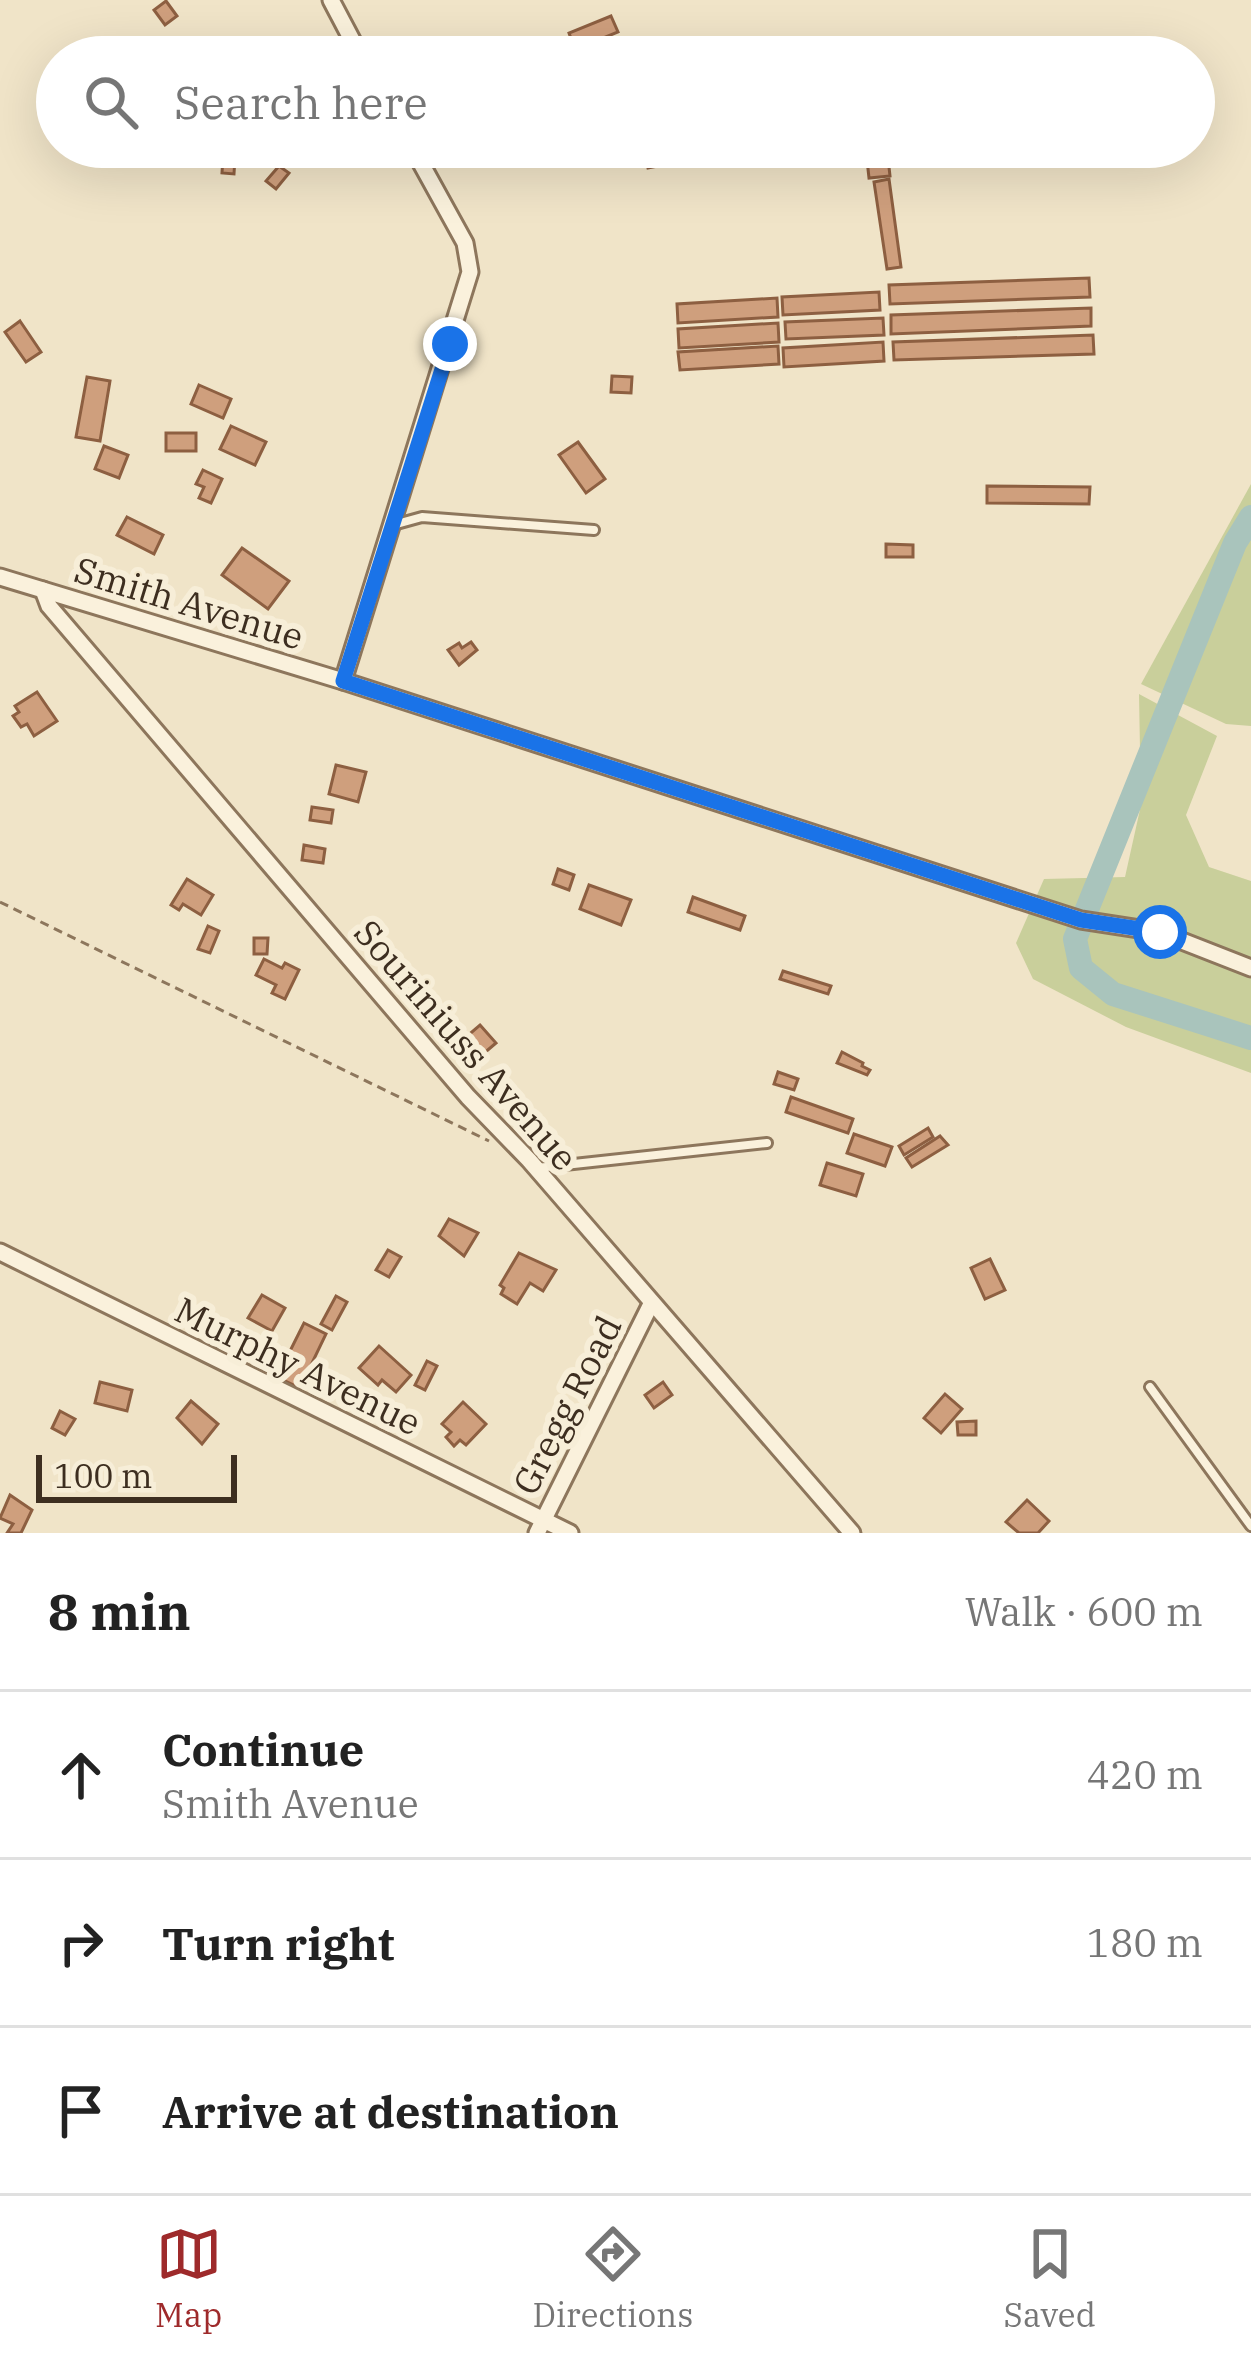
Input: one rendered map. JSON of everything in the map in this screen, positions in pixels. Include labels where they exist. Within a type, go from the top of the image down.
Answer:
[{"type":"street","points":[[331,0],[350,36]]},
{"type":"street","points":[[343,681],[470,272],[465,243],[424,168]]},
{"type":"street","name":"Smith Avenue","points":[[0,577],[343,681],[1081,920],[1160,932],[1251,968]]},
{"type":"street","name":"Souriniuss Avenue","points":[[43,590],[49,606],[80,643],[468,1097],[852,1533]]},
{"type":"street","name":"Murphy Avenue","points":[[0,1252],[540,1527],[570,1533]]},
{"type":"street","name":"Gregg Road","points":[[540,1527],[651,1304]]},
{"type":"lane","points":[[392,526],[422,517],[594,530]]},
{"type":"lane","points":[[535,1168],[766,1144]]},
{"type":"lane","points":[[1150,1387],[1251,1526]]},
{"type":"path","points":[[0,902],[487,1140]]},
{"type":"green space","points":[[1251,484],[1251,726],[1226,724],[1141,684]]},
{"type":"green space","points":[[1139,694],[1217,736],[1186,815],[1209,867],[1251,881],[1251,1073],[1126,1027],[1033,979],[1016,943],[1044,879],[1125,877],[1141,805]]},
{"type":"building","points":[[166,1],[177,16],[165,25],[154,10]]},
{"type":"building","points":[[611,16],[618,32],[608,36],[569,33]]},
{"type":"building","points":[[277,168],[289,173],[276,189],[266,181]]},
{"type":"building","points":[[868,168],[889,168],[890,176],[869,178]]},
{"type":"building","points":[[889,179],[901,267],[887,269],[874,182]]},
{"type":"building","points":[[1089,278],[1090,297],[890,304],[889,285]]},
{"type":"building","points":[[879,292],[880,310],[783,315],[782,297]]},
{"type":"building","points":[[777,298],[778,317],[678,323],[677,304]]},
{"type":"building","points":[[1091,308],[1091,326],[891,334],[891,315]]},
{"type":"building","points":[[883,318],[884,335],[786,339],[785,322]]},
{"type":"building","points":[[20,321],[41,352],[26,362],[5,332]]},
{"type":"building","points":[[778,323],[779,342],[679,348],[678,329]]},
{"type":"building","points":[[1093,335],[1094,354],[894,360],[893,342]]},
{"type":"building","points":[[883,342],[884,361],[784,367],[783,348]]},
{"type":"building","points":[[778,346],[779,364],[680,370],[678,352]]},
{"type":"building","points":[[612,376],[632,377],[631,393],[611,392]]},
{"type":"building","points":[[87,377],[110,381],[100,441],[76,437]]},
{"type":"building","points":[[199,385],[231,399],[223,418],[191,404]]},
{"type":"building","points":[[231,426],[266,442],[255,465],[220,449]]},
{"type":"building","points":[[166,433],[196,433],[196,451],[166,451]]},
{"type":"building","points":[[578,442],[605,479],[586,493],[559,455]]},
{"type":"building","points":[[104,446],[128,455],[119,478],[95,469]]},
{"type":"building","points":[[203,470],[222,479],[211,503],[199,498],[204,487],[196,484]]},
{"type":"building","points":[[987,486],[1090,487],[1089,504],[987,503]]},
{"type":"building","points":[[127,517],[163,535],[154,554],[117,535]]},
{"type":"building","points":[[886,544],[913,545],[913,557],[886,557]]},
{"type":"building","points":[[242,548],[289,581],[268,609],[222,575]]},
{"type":"building","points":[[471,642],[477,650],[459,665],[448,650]]},
{"type":"building","points":[[37,692],[57,721],[34,736],[27,724],[21,727],[13,716],[19,712],[15,706]]},
{"type":"building","points":[[336,765],[366,772],[358,802],[329,794]]},
{"type":"building","points":[[312,807],[333,810],[331,823],[310,820]]},
{"type":"building","points":[[304,845],[325,849],[323,863],[302,860]]},
{"type":"building","points":[[558,869],[574,875],[569,890],[553,884]]},
{"type":"building","points":[[187,879],[213,895],[201,915],[183,904],[179,910],[171,905]]},
{"type":"building","points":[[589,885],[631,900],[621,925],[580,909]]},
{"type":"building","points":[[693,897],[745,916],[740,930],[688,912]]},
{"type":"building","points":[[208,926],[219,931],[210,953],[198,949]]},
{"type":"building","points":[[254,938],[268,938],[267,954],[254,954]]},
{"type":"building","points":[[264,959],[299,970],[285,999],[272,993],[276,985],[256,975]]},
{"type":"building","points":[[783,971],[831,986],[828,994],[780,979]]},
{"type":"building","points":[[480,1025],[496,1043],[475,1061],[459,1043]]},
{"type":"building","points":[[842,1052],[863,1063],[870,1070],[867,1075],[837,1063]]},
{"type":"building","points":[[778,1072],[798,1079],[794,1090],[774,1084]]},
{"type":"building","points":[[791,1097],[853,1119],[848,1133],[786,1112]]},
{"type":"building","points":[[928,1128],[933,1137],[904,1155],[899,1146]]},
{"type":"building","points":[[854,1134],[892,1147],[885,1166],[847,1153]]},
{"type":"building","points":[[940,1136],[948,1145],[912,1167],[906,1158]]},
{"type":"building","points":[[827,1163],[863,1174],[856,1196],[820,1185]]},
{"type":"building","points":[[449,1219],[478,1233],[464,1256],[439,1236]]},
{"type":"building","points":[[388,1250],[401,1257],[389,1277],[376,1270]]},
{"type":"building","points":[[519,1253],[556,1270],[543,1291],[530,1283],[517,1304],[501,1294],[504,1288],[500,1285]]},
{"type":"building","points":[[990,1259],[1005,1290],[985,1299],[971,1268]]},
{"type":"building","points":[[262,1295],[285,1308],[272,1331],[248,1318]]},
{"type":"building","points":[[336,1296],[347,1302],[332,1330],[321,1324]]},
{"type":"building","points":[[304,1323],[326,1334],[300,1388],[277,1377]]},
{"type":"building","points":[[379,1346],[411,1375],[396,1392],[382,1380],[378,1385],[359,1368]]},
{"type":"building","points":[[427,1361],[437,1366],[425,1390],[415,1385]]},
{"type":"building","points":[[100,1382],[132,1390],[127,1411],[95,1403]]},
{"type":"building","points":[[663,1382],[672,1395],[654,1408],[645,1395]]},
{"type":"building","points":[[945,1394],[962,1409],[941,1433],[924,1418]]},
{"type":"building","points":[[191,1401],[218,1424],[202,1444],[177,1418]]},
{"type":"building","points":[[463,1402],[486,1424],[466,1445],[460,1440],[454,1446],[446,1437],[451,1432],[442,1424]]},
{"type":"building","points":[[60,1411],[75,1419],[65,1435],[52,1428]]},
{"type":"building","points":[[976,1421],[976,1435],[958,1435],[957,1422]]},
{"type":"building","points":[[10,1495],[32,1510],[21,1533],[7,1533],[13,1524],[0,1518]]},
{"type":"building","points":[[1027,1500],[1049,1521],[1038,1533],[1019,1533],[1006,1522]]},
{"type":"waterway","points":[[1251,517],[1235,543],[1075,939],[1081,968],[1113,994],[1251,1038]]},
{"type":"route","points":[[450,344],[343,681],[1081,920],[1160,932]]}]
